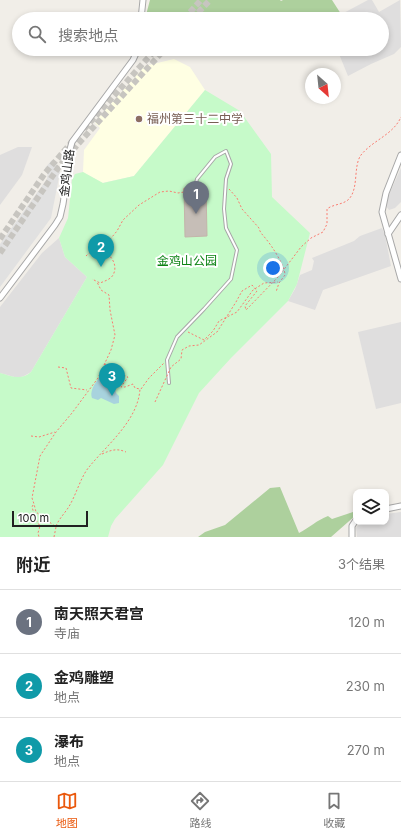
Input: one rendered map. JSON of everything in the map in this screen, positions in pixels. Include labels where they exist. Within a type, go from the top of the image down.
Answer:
[{"type":"street","points":[[142,12],[143,0]]},
{"type":"street","name":"金鸡山路","points":[[0,298],[58,221],[63,204],[71,144],[135,56]]},
{"type":"street","points":[[401,156],[388,188],[382,208],[384,222],[401,279]]},
{"type":"street","points":[[388,234],[401,215]]},
{"type":"street","points":[[389,508],[401,506]]},
{"type":"street","points":[[352,537],[353,524]]},
{"type":"lane","points":[[169,383],[167,360],[177,337],[204,310],[231,279],[237,250],[226,228],[224,209],[226,184],[231,164],[226,151],[215,157],[197,179],[195,187]]},
{"type":"path","points":[[155,402],[171,367],[181,359],[182,350],[189,346],[199,345],[217,332],[242,291],[252,285],[257,291],[245,306],[246,310],[279,276],[301,247],[311,238],[323,232],[327,224],[327,209],[344,202],[350,197],[360,157],[394,128],[401,117]]},
{"type":"path","points":[[226,184],[237,198],[242,209],[259,228],[260,232],[267,239],[272,249],[278,254],[285,275],[278,282],[276,292]]},
{"type":"path","points":[[97,282],[100,283],[113,276],[115,270],[113,260],[109,254],[106,243],[112,238],[123,220],[139,205],[160,192],[169,191],[178,193],[184,192],[184,188],[195,187]]},
{"type":"path","points":[[86,256],[97,250],[109,254]]},
{"type":"path","points":[[56,526],[36,512],[32,498],[40,456],[56,432],[98,378],[111,350],[115,335],[110,310],[109,295],[101,290],[97,282],[92,279]]},
{"type":"path","points":[[183,331],[204,340],[213,331],[219,321],[237,312],[252,290],[264,283],[278,282]]},
{"type":"path","points":[[54,537],[56,526],[68,508],[88,468],[102,454],[136,408],[140,397],[140,389],[167,360]]},
{"type":"path","points":[[104,364],[113,366],[115,371],[128,377],[121,386],[125,388],[133,384],[135,388],[140,389]]},
{"type":"path","points":[[58,367],[66,368],[71,388],[88,391]]},
{"type":"path","points":[[31,436],[39,437],[56,432]]},
{"type":"path","points":[[102,454],[112,449],[120,449],[126,452]]},
{"type":"path","points":[[34,504],[32,507],[36,520],[40,526],[38,533],[39,537]]},
{"type":"shaded area","points":[[368,0],[372,0],[379,12],[346,12]]},
{"type":"shaded area","points":[[400,0],[401,47],[394,54],[348,76],[340,56],[389,56],[389,12],[379,12]]},
{"type":"shaded area","name":"福州第三十二中学","points":[[174,59],[190,67],[205,90],[134,176],[102,183],[83,172],[84,150],[100,128],[95,123],[100,116],[145,66]]},
{"type":"shaded area","points":[[18,147],[32,147],[22,175],[0,205],[0,155]]},
{"type":"shaded area","points":[[52,160],[60,168],[60,172],[51,218],[0,287],[0,244],[47,179],[48,171],[45,168]]},
{"type":"shaded area","points":[[401,168],[401,202],[395,208],[389,210],[386,206],[386,201]]},
{"type":"shaded area","points":[[382,228],[385,235],[391,266],[323,290],[315,310],[288,301],[295,289],[300,275],[312,270],[314,261],[312,258],[354,241],[360,236]]},
{"type":"shaded area","points":[[59,238],[65,257],[87,277],[31,372],[18,378],[0,373],[0,307],[42,253]]},
{"type":"shaded area","points":[[401,322],[401,403],[376,409],[358,332]]},
{"type":"shaded area","points":[[401,512],[401,537],[357,537],[356,528],[358,525],[389,525],[389,514]]},
{"type":"green space","points":[[150,0],[332,0],[340,12],[147,12]]},
{"type":"green space","name":"金鸡山公园","points":[[205,90],[240,111],[271,154],[272,197],[310,233],[297,284],[288,301],[231,358],[199,393],[163,465],[115,519],[108,537],[0,537],[0,373],[20,377],[31,372],[87,277],[65,257],[59,238],[68,218],[72,180],[75,174],[83,172],[103,183],[134,176]]},
{"type":"green space","points":[[280,487],[299,533],[328,516],[332,519],[353,512],[353,518],[331,537],[198,537],[205,532],[225,525],[270,488]]},
{"type":"water","points":[[115,366],[121,368],[115,388],[116,393],[119,396],[119,403],[114,404],[101,398],[98,400],[92,398],[92,389],[98,379]]},
{"type":"building","points":[[193,187],[195,189],[197,187],[206,187],[207,236],[185,237],[184,188]]},
{"type":"tunnel","points":[[190,12],[201,0]]},
{"type":"tunnel","points":[[199,12],[210,0]]},
{"type":"tunnel","points":[[84,129],[150,56]]},
{"type":"tunnel","points":[[0,253],[58,168],[159,56]]},
{"type":"tunnel","points":[[0,239],[45,173],[73,141]]},
{"type":"place","name":"福州第三十二中学","points":[[139,119]]},
{"type":"place","name":"南天照天君宫","points":[[196,214]]},
{"type":"place","name":"金鸡雕塑","points":[[101,267]]},
{"type":"place","name":"瀑布","points":[[112,396]]}]
